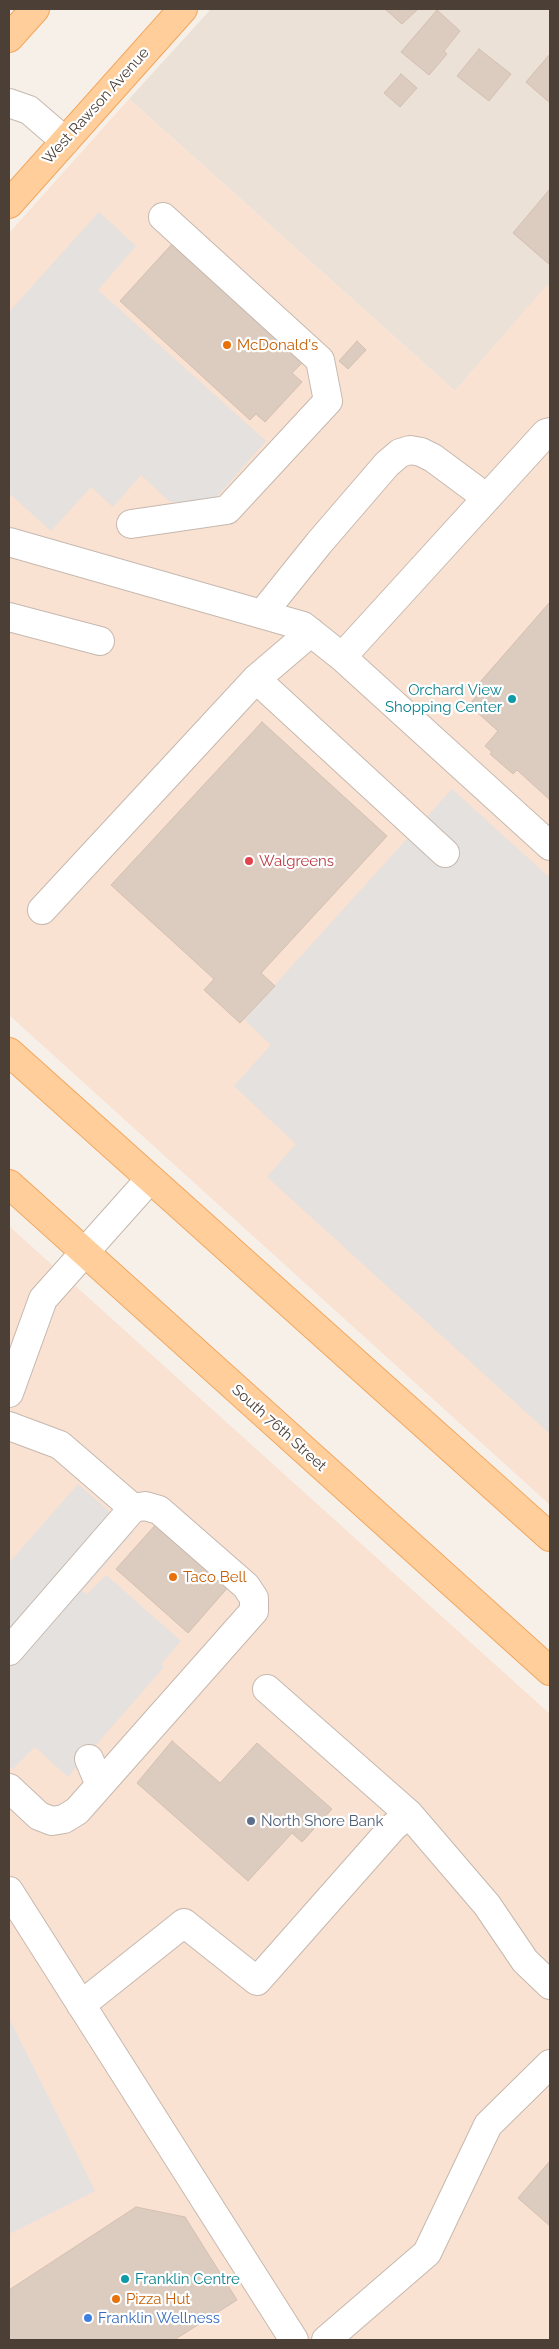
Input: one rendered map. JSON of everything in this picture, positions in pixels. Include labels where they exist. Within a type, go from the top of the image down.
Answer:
[{"type":"main road","points":[[9,38],[35,9]]},
{"type":"main road","name":"West Rawson Avenue","points":[[9,204],[183,9]]},
{"type":"main road","points":[[9,1052],[550,1537]]},
{"type":"main road","name":"South 76th Street","points":[[9,1184],[550,1671]]},
{"type":"lane","points":[[9,103],[29,110],[65,141]]},
{"type":"lane","points":[[131,524],[227,510],[328,401],[320,360],[163,217]]},
{"type":"lane","points":[[342,657],[546,433],[550,432]]},
{"type":"lane","points":[[262,614],[319,543],[387,464],[400,453],[410,450],[421,452],[433,458],[487,498]]},
{"type":"lane","points":[[9,527],[34,550]]},
{"type":"lane","points":[[9,542],[304,626],[342,657],[550,846]]},
{"type":"lane","points":[[9,617],[100,641]]},
{"type":"lane","points":[[42,910],[256,679],[311,632]]},
{"type":"lane","points":[[256,679],[445,853]]},
{"type":"lane","points":[[9,1393],[42,1299],[150,1179]]},
{"type":"lane","points":[[9,1426],[60,1444],[133,1508]]},
{"type":"lane","points":[[9,1651],[133,1508],[145,1506],[159,1510],[246,1586],[254,1598],[254,1611],[77,1811],[64,1819],[52,1821],[39,1816],[9,1788]]},
{"type":"lane","points":[[267,1689],[409,1814],[488,1905],[525,1961],[550,1985]]},
{"type":"lane","points":[[88,1759],[100,1785]]},
{"type":"lane","points":[[81,2005],[184,1923],[257,1981],[393,1827],[409,1814]]},
{"type":"lane","points":[[9,1891],[294,2340]]},
{"type":"lane","points":[[326,2340],[427,2253],[488,2124],[550,2064]]},
{"type":"shaded area","points":[[211,9],[550,9],[550,288],[547,286],[455,391],[129,99]]},
{"type":"shaded area","points":[[129,99],[455,391],[547,285],[550,288],[550,1505],[9,1015],[9,233]]},
{"type":"shaded area","points":[[99,212],[136,246],[98,290],[266,441],[212,502],[170,502],[141,475],[113,507],[91,487],[51,531],[9,493],[9,312]]},
{"type":"shaded area","points":[[452,789],[550,878],[550,1434],[267,1177],[296,1144],[234,1086],[271,1045],[244,1019]]},
{"type":"shaded area","points":[[9,1226],[550,1714],[550,2340],[9,2340]]},
{"type":"shaded area","points":[[78,1484],[133,1532],[82,1591],[87,1594],[106,1575],[181,1641],[161,1664],[164,1667],[68,1777],[35,1747],[13,1769],[9,1766],[9,1563]]},
{"type":"shaded area","points":[[9,2018],[95,2191],[9,2234]]},
{"type":"building","points":[[385,9],[418,9],[402,24]]},
{"type":"building","points":[[437,10],[460,31],[444,51],[447,54],[429,75],[401,52]]},
{"type":"building","points":[[479,49],[511,74],[489,101],[457,76]]},
{"type":"building","points":[[550,54],[550,103],[526,82]]},
{"type":"building","points":[[401,74],[417,88],[400,107],[384,93]]},
{"type":"building","points":[[550,189],[550,265],[513,233]]},
{"type":"building","name":"McDonald's","points":[[172,244],[193,264],[199,257],[304,361],[292,373],[302,382],[265,422],[256,414],[250,420],[120,301]]},
{"type":"building","points":[[357,341],[366,350],[348,369],[339,361]]},
{"type":"building","name":"Orchard View Shopping Center","points":[[550,602],[550,800],[517,770],[513,774],[490,754],[492,752],[485,746],[498,731],[469,705],[479,693],[474,689]]},
{"type":"building","name":"Walgreens","points":[[262,722],[387,836],[261,973],[275,986],[240,1023],[204,990],[214,979],[111,885]]},
{"type":"building","name":"Taco Bell","points":[[158,1522],[230,1585],[188,1633],[116,1569]]},
{"type":"building","name":"North Shore Bank","points":[[172,1741],[220,1783],[257,1743],[332,1809],[302,1842],[292,1833],[248,1881],[137,1783]]},
{"type":"building","points":[[550,2161],[550,2226],[518,2198]]},
{"type":"building","name":"Franklin Centre","points":[[136,2207],[185,2217],[237,2300],[174,2340],[9,2340],[9,2290]]},
{"type":"place","name":"McDonald's","points":[[227,345]]},
{"type":"place","name":"Orchard View Shopping Center","points":[[512,699]]},
{"type":"place","name":"Walgreens","points":[[249,861]]},
{"type":"place","name":"Taco Bell","points":[[173,1577]]},
{"type":"place","name":"North Shore Bank","points":[[251,1821]]},
{"type":"place","name":"Franklin Centre","points":[[125,2279]]},
{"type":"place","name":"Pizza Hut","points":[[116,2299]]},
{"type":"place","name":"Franklin Wellness","points":[[88,2318]]}]
